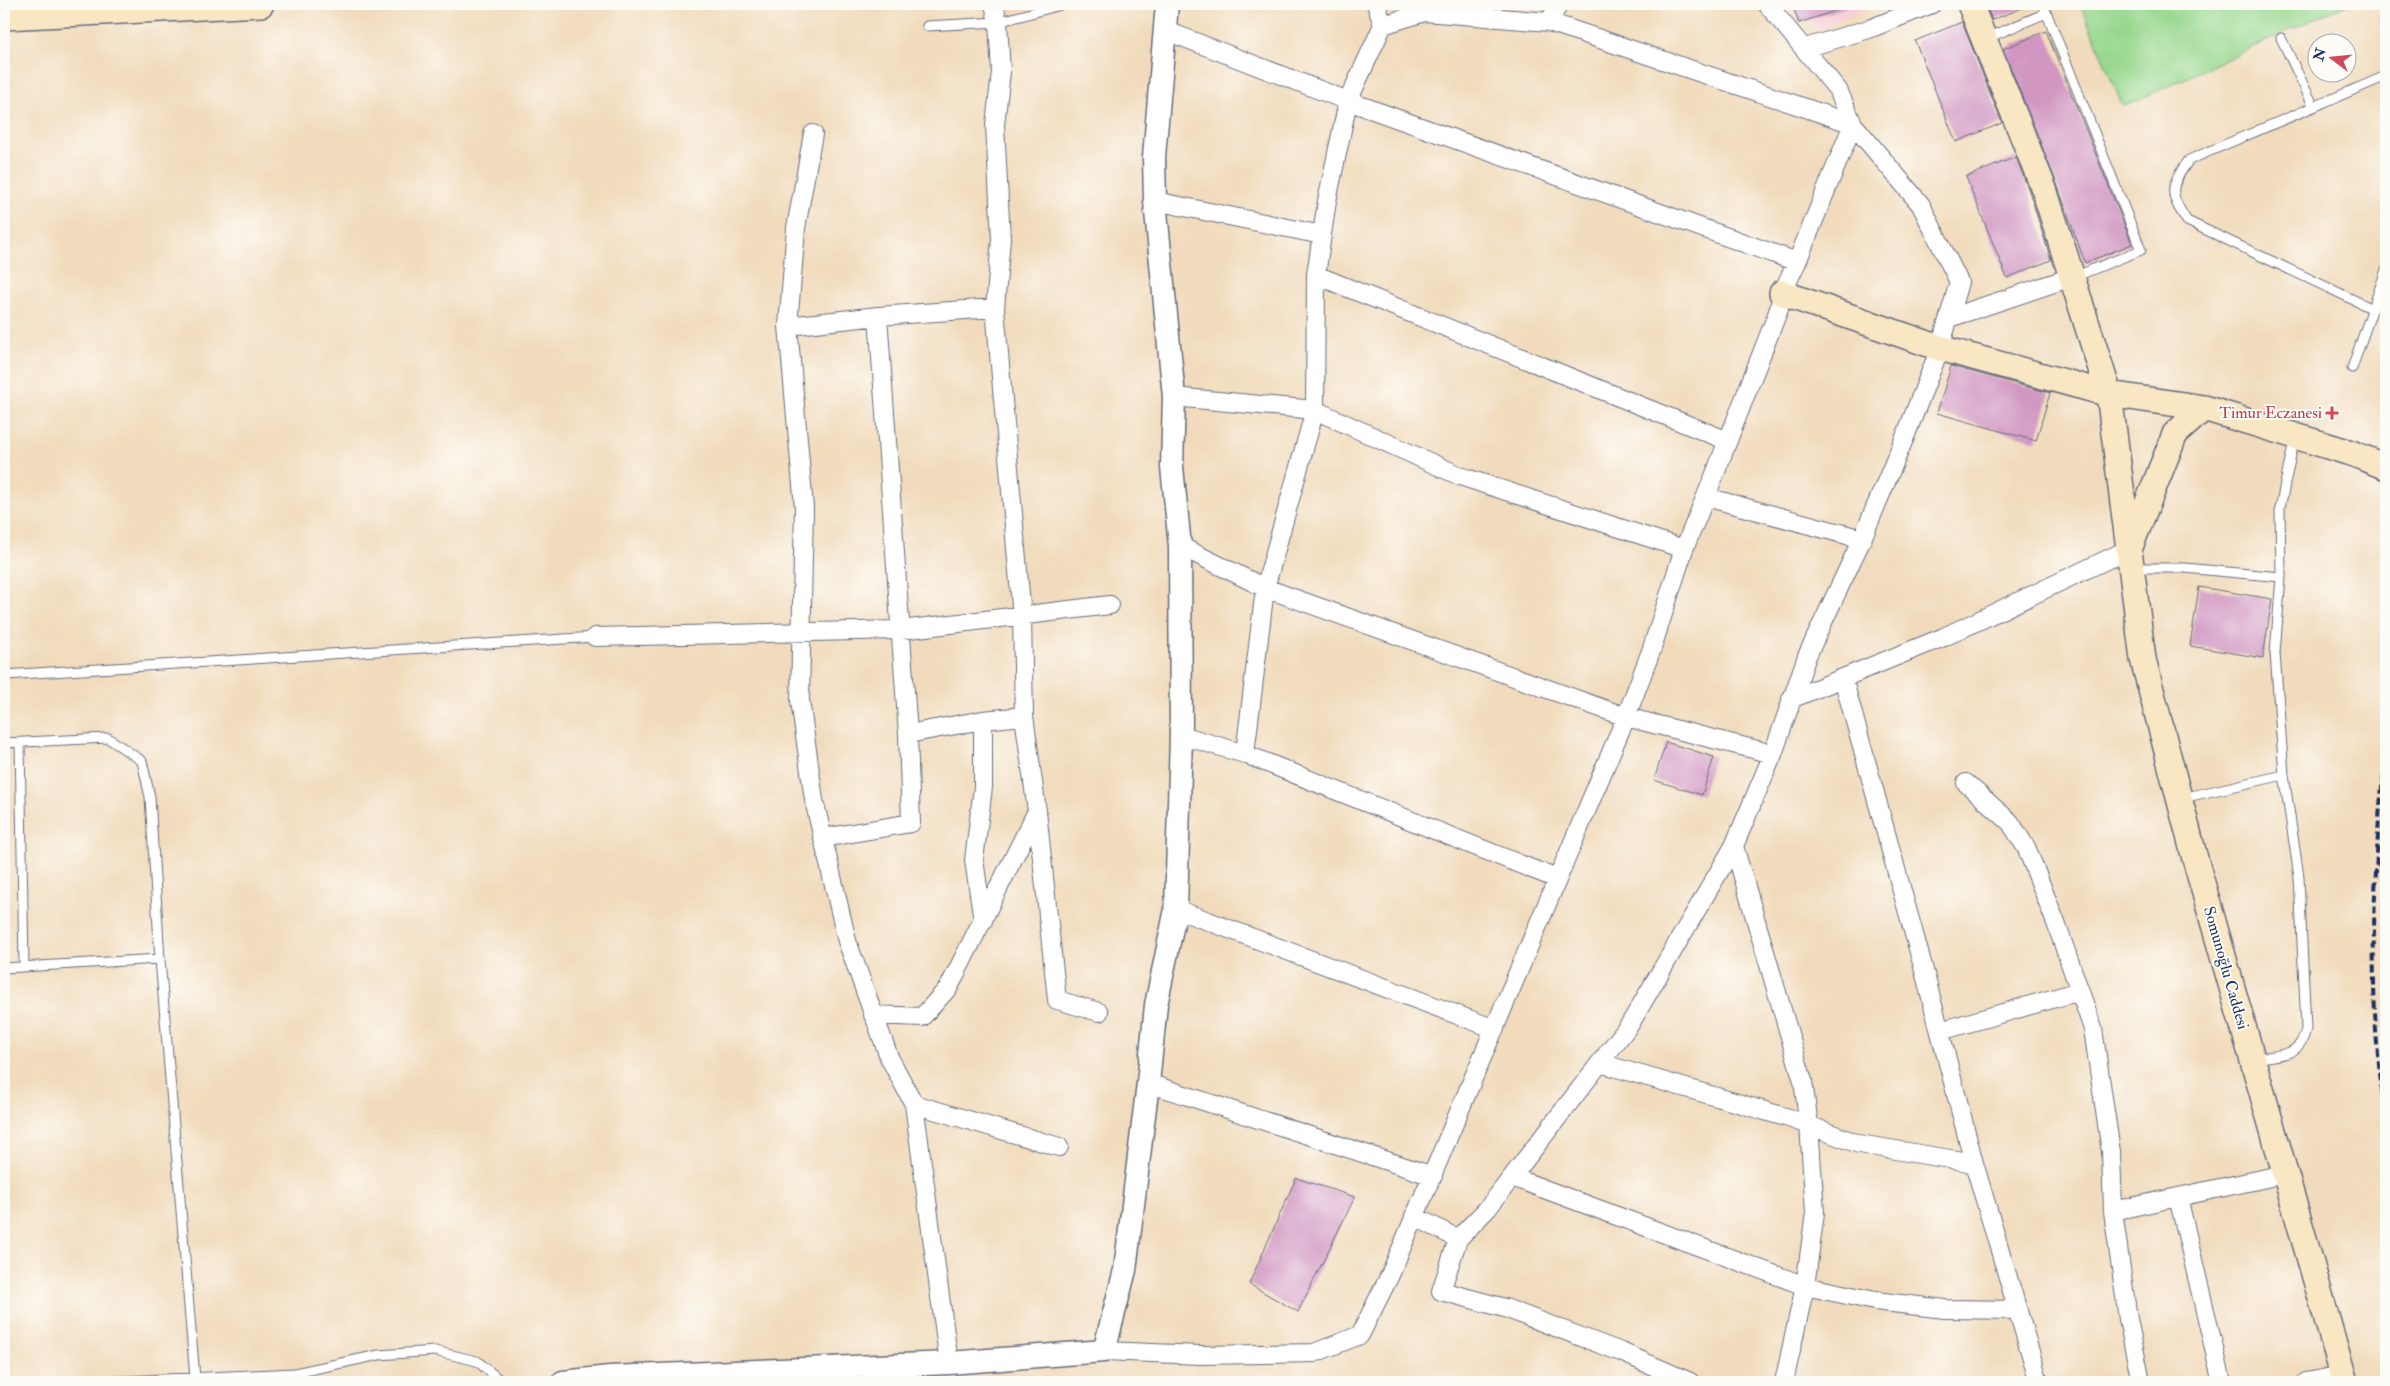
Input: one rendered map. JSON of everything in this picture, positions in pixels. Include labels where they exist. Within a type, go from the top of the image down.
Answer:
[{"type":"main road","points":[[4,17],[261,4]]},
{"type":"main road","name":"Somunoğlu Caddesi","points":[[1970,4],[2044,189],[2108,394],[2143,659],[2179,799],[2344,1379]]},
{"type":"main road","points":[[1782,292],[1940,348],[2108,394],[2204,408],[2354,454],[2386,467]]},
{"type":"main road","points":[[2130,559],[2176,434],[2204,408]]},
{"type":"street","points":[[994,4],[998,22],[1001,72],[995,125],[1001,239],[995,308],[1022,617],[1024,716],[1037,811],[1057,1000],[1099,1012]]},
{"type":"street","points":[[1104,1352],[1125,1270],[1156,1005],[1176,909],[1181,734],[1180,546],[1172,467],[1174,397],[1155,201],[1154,157],[1167,4]]},
{"type":"street","points":[[1245,754],[1265,588],[1315,410],[1316,275],[1322,235],[1348,101],[1382,25],[1376,4]]},
{"type":"street","points":[[1549,22],[1559,4]]},
{"type":"street","points":[[1690,1382],[1621,1352],[1505,1308],[1441,1291],[1458,1239],[1488,1208],[1630,1024],[1734,846],[1773,754],[1807,656],[1862,539],[1940,348],[1959,282],[1921,205],[1853,124],[1838,90],[1767,4]]},
{"type":"street","points":[[1805,48],[1869,29],[1932,4]]},
{"type":"street","points":[[1382,25],[1425,12],[1549,22],[1853,124]]},
{"type":"street","points":[[1164,30],[1348,101],[1797,262]]},
{"type":"street","points":[[564,1382],[610,1377],[913,1373],[949,1363],[1104,1352],[1200,1355],[1314,1353],[1360,1335],[1390,1275],[1433,1176],[1626,717],[1651,651],[1684,549],[1779,309],[1782,292],[1797,262],[1853,124]]},
{"type":"street","points":[[813,134],[796,228],[788,326],[804,508],[800,700],[814,800],[846,941],[889,1057],[914,1104],[949,1363]]},
{"type":"street","points":[[1155,201],[1322,235]]},
{"type":"street","points":[[1316,275],[1728,441]]},
{"type":"street","points":[[1949,318],[2072,277]]},
{"type":"street","points":[[788,326],[878,316],[995,308]]},
{"type":"street","points":[[823,838],[912,823],[908,734],[878,316]]},
{"type":"street","points":[[1174,397],[1315,410],[1460,476],[1684,549]]},
{"type":"street","points":[[1706,497],[1862,539]]},
{"type":"street","points":[[1180,546],[1265,588],[1626,717],[1773,754]]},
{"type":"street","points":[[1791,699],[2130,559]]},
{"type":"street","points":[[595,638],[901,630],[1110,605]]},
{"type":"street","points":[[1843,678],[1974,1163],[2039,1382]]},
{"type":"street","points":[[908,734],[983,720],[1024,716]]},
{"type":"street","points":[[983,720],[983,787],[974,860],[983,921]]},
{"type":"street","points":[[1181,734],[1245,754],[1557,879]]},
{"type":"street","points":[[1966,783],[2010,822],[2027,849],[2093,1029],[2111,1152],[2114,1211],[2128,1319],[2141,1382]]},
{"type":"street","points":[[873,1014],[922,1017],[949,986],[1037,811]]},
{"type":"street","points":[[1734,846],[1803,1081],[1809,1125],[1815,1213],[1806,1286],[1784,1382]]},
{"type":"street","points":[[1176,909],[1495,1029]]},
{"type":"street","points":[[1940,1032],[2080,991]]},
{"type":"street","points":[[1600,1064],[1809,1125],[1859,1144],[1974,1163]]},
{"type":"street","points":[[1148,1083],[1433,1176]]},
{"type":"street","points":[[914,1104],[1058,1146]]},
{"type":"street","points":[[2114,1211],[2285,1174]]},
{"type":"street","points":[[1512,1177],[1806,1286],[1875,1301],[1945,1309],[2018,1310]]},
{"type":"street","points":[[2178,1197],[2222,1382]]},
{"type":"street","points":[[1414,1216],[1458,1239]]},
{"type":"street","points":[[2306,1382],[2344,1379]]},
{"type":"lane","points":[[928,26],[998,22],[1064,4]]},
{"type":"lane","points":[[2043,4],[2141,250],[2072,277]]},
{"type":"lane","points":[[1984,39],[2046,13]]},
{"type":"lane","points":[[2281,38],[2314,107]]},
{"type":"lane","points":[[2373,309],[2187,221],[2175,204],[2174,181],[2189,160],[2386,76]]},
{"type":"lane","points":[[2352,368],[2386,270]]},
{"type":"lane","points":[[2252,1059],[2293,1052],[2303,1043],[2306,1029],[2299,877],[2284,775],[2275,653],[2281,577],[2280,508],[2295,436]]},
{"type":"lane","points":[[2130,559],[2185,568],[2281,577]]},
{"type":"lane","points":[[4,675],[595,638]]},
{"type":"lane","points":[[4,744],[108,738],[142,761],[150,797],[160,959],[195,1378]]},
{"type":"lane","points":[[20,743],[24,966]]},
{"type":"lane","points":[[2179,799],[2284,775]]},
{"type":"lane","points":[[4,968],[160,959]]},
{"type":"lane","points":[[101,1382],[295,1374],[379,1355],[435,1352],[477,1361],[502,1382]]},
{"type":"shaded area","points":[[1793,4],[1879,4],[1817,30]]},
{"type":"green space","points":[[2080,4],[2347,4],[2123,107]]},
{"type":"building","points":[[1792,4],[1847,4],[1847,7],[1799,23]]},
{"type":"building","points":[[1985,4],[2030,4],[2030,5],[1992,20]]},
{"type":"building","points":[[1962,22],[2002,123],[1956,142],[1915,41]]},
{"type":"building","points":[[2046,31],[2132,244],[2085,263],[2057,184],[2003,49]]},
{"type":"building","points":[[2016,157],[2051,260],[2007,278],[1966,177]]},
{"type":"building","points":[[1951,366],[2050,393],[2036,441],[1937,413]]},
{"type":"building","points":[[2199,587],[2272,599],[2263,658],[2190,646]]},
{"type":"building","points":[[1666,742],[1714,757],[1702,795],[1654,780]]},
{"type":"building","points":[[1296,1178],[1355,1197],[1298,1312],[1249,1284]]},
{"type":"railway","points":[[2386,762],[2378,831],[2374,964],[2378,1055],[2386,1115]]},
{"type":"place","name":"Timur Eczanesi","points":[[2332,413]]}]
